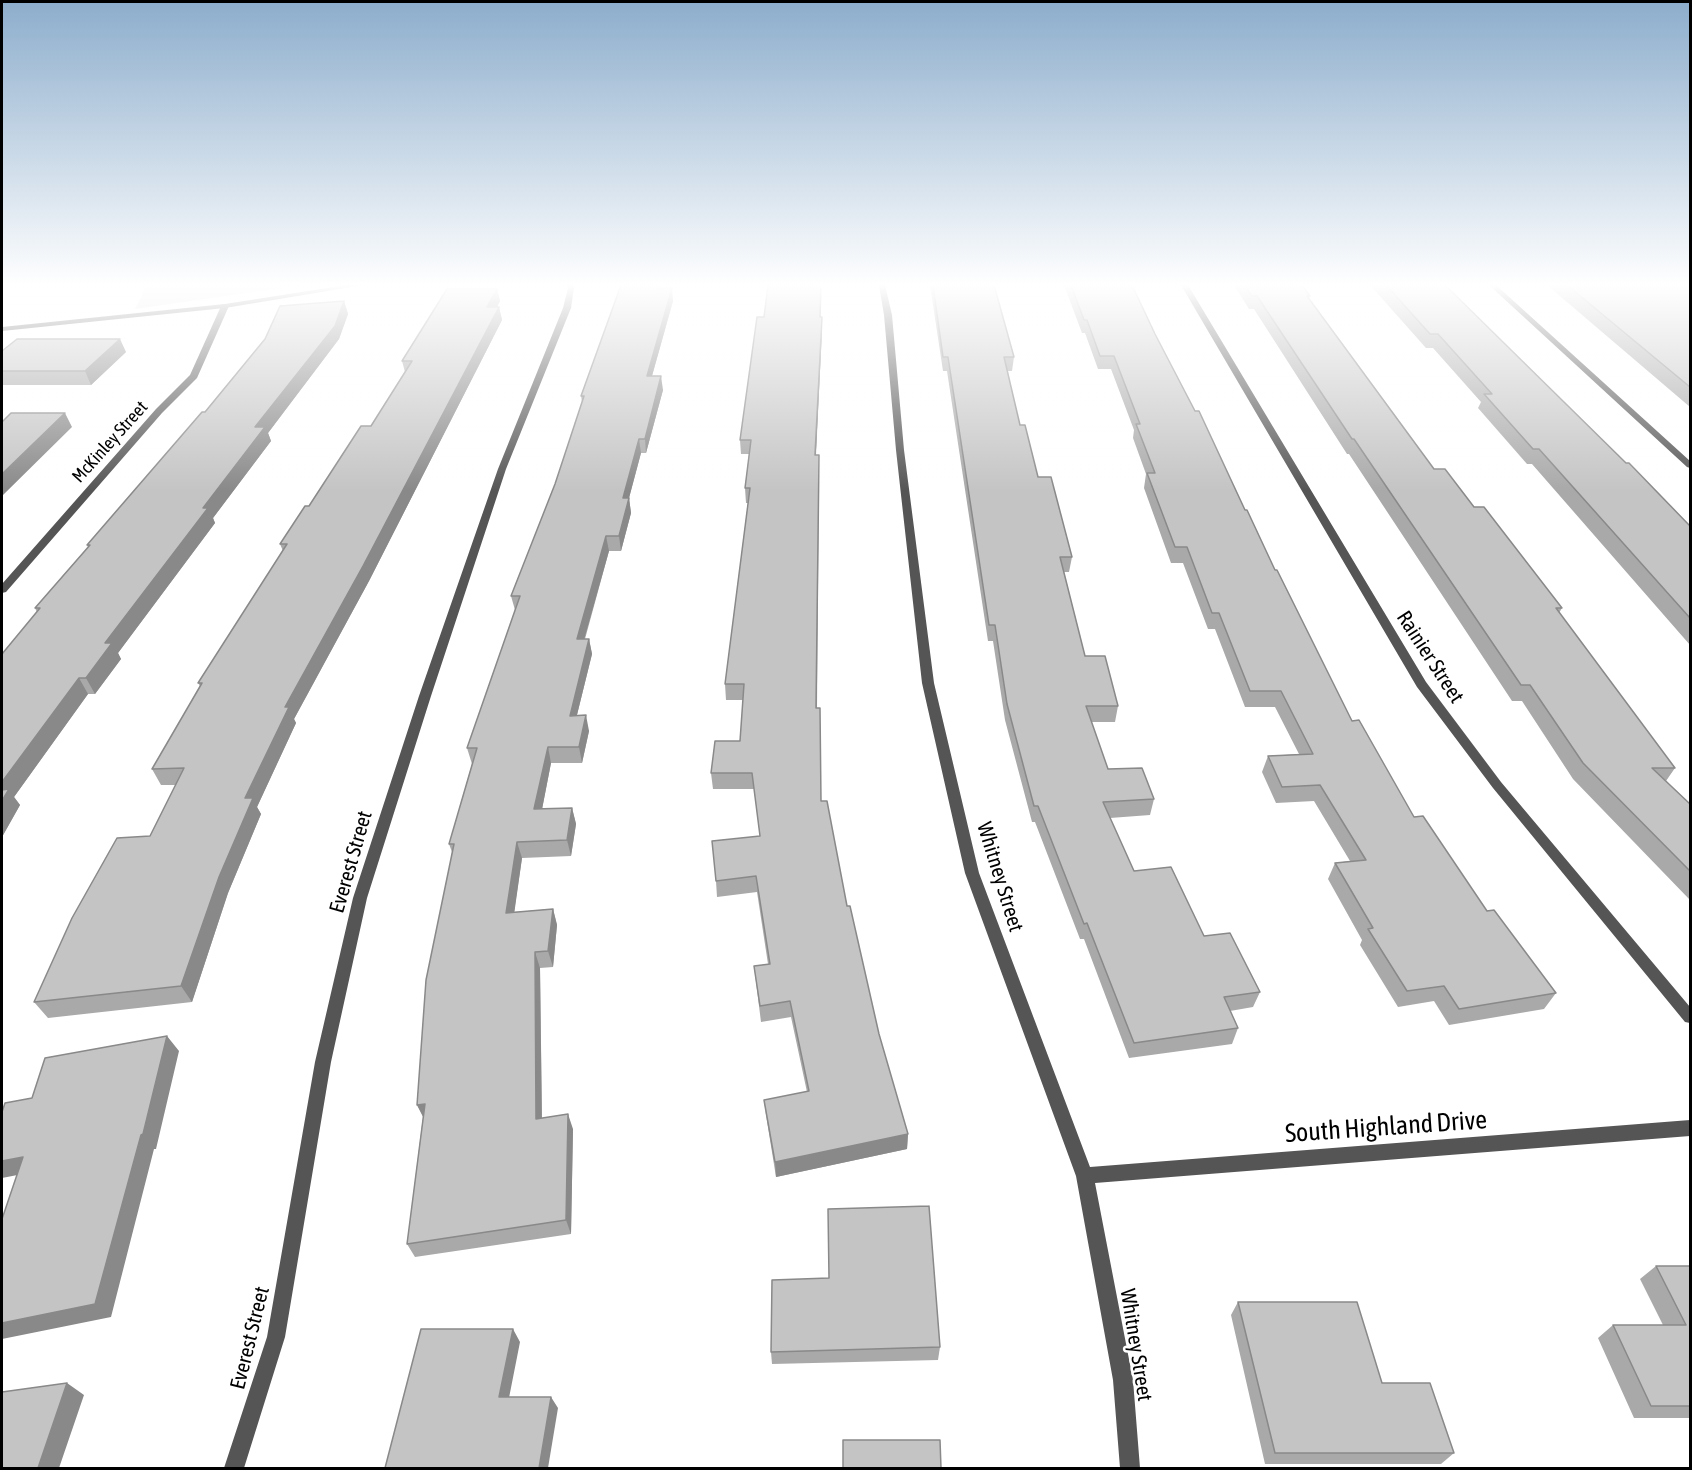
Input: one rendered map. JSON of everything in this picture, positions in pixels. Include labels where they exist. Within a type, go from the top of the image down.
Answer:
[{"type":"street","name":"McKinley Street","points":[[2,590],[159,411],[194,376],[204,354]]},
{"type":"street","name":"Everest Street","points":[[234,1468],[276,1337],[323,1062],[360,898],[424,696],[502,469],[549,354]]},
{"type":"street","name":"Whitney Street","points":[[891,354],[900,450],[931,694],[972,873],[1085,1176],[1124,1380],[1130,1468]]},
{"type":"street","name":"Rainier Street","points":[[1225,354],[1421,684],[1497,785],[1690,1017]]},
{"type":"street","points":[[1567,354],[1690,465]]},
{"type":"street","name":"South Highland Drive","points":[[1085,1176],[1690,1128]]},
{"type":"building","points":[[2,354],[104,354],[85,371],[2,371]]},
{"type":"building","points":[[253,354],[313,354],[255,427],[265,427],[203,508],[208,508],[105,643],[112,643],[86,678],[79,678],[2,782],[2,654],[40,608],[35,608],[90,545],[87,545],[202,412],[205,412]]},
{"type":"building","points":[[407,354],[475,354],[363,566],[285,707],[289,707],[245,798],[253,798],[219,877],[181,986],[34,1002],[72,918],[117,838],[150,836],[184,768],[152,769],[202,683],[198,683],[287,544],[280,544],[305,506],[309,506],[361,426],[371,426],[412,361],[402,361]]},
{"type":"building","points":[[596,354],[653,354],[647,376],[661,376],[645,439],[639,439],[623,498],[629,498],[619,536],[606,536],[577,639],[589,639],[570,716],[586,715],[579,747],[548,747],[534,809],[572,808],[567,840],[517,842],[506,913],[553,909],[548,951],[535,952],[536,1119],[568,1114],[566,1220],[407,1244],[425,1104],[417,1105],[426,980],[454,844],[449,844],[477,748],[467,748],[520,596],[511,596],[555,484],[584,396],[581,396]]},
{"type":"building","points":[[752,354],[820,354],[815,455],[819,455],[816,708],[820,708],[821,801],[827,801],[847,906],[850,906],[879,1034],[908,1134],[775,1162],[764,1100],[809,1091],[790,1001],[760,1006],[754,966],[770,964],[756,876],[716,881],[712,841],[760,836],[752,773],[711,773],[715,741],[740,741],[744,684],[725,684],[750,488],[745,488],[751,440],[740,440]]},
{"type":"building","points":[[943,354],[1013,354],[1014,357],[1004,357],[1020,425],[1025,425],[1038,477],[1051,477],[1072,557],[1060,557],[1085,656],[1105,656],[1118,706],[1086,706],[1108,769],[1142,768],[1154,799],[1103,802],[1134,871],[1171,867],[1204,936],[1230,933],[1260,992],[1224,997],[1238,1028],[1134,1043],[1038,806],[1034,806],[1007,704],[995,625],[989,625],[948,357],[943,357]]},
{"type":"building","points":[[1099,354],[1165,354],[1195,411],[1199,411],[1245,510],[1352,721],[1359,720],[1414,817],[1423,816],[1487,911],[1494,910],[1556,993],[1459,1009],[1444,986],[1407,991],[1368,929],[1373,928],[1335,863],[1366,860],[1320,785],[1282,787],[1268,756],[1313,754],[1281,691],[1250,691],[1219,613],[1212,613],[1187,547],[1175,547],[1147,473],[1155,473],[1136,424],[1140,424],[1114,356],[1100,356]]},
{"type":"building","points":[[1295,354],[1349,354],[1434,469],[1445,469],[1474,507],[1484,507],[1562,608],[1556,608],[1675,768],[1652,768],[1690,804],[1690,871],[1583,763],[1530,685],[1521,685]]},
{"type":"building","points":[[1456,354],[1515,354],[1626,463],[1629,463],[1690,526],[1690,618],[1539,449],[1533,449],[1484,394],[1492,394]]},
{"type":"building","points":[[1650,354],[1690,354],[1690,387]]},
{"type":"building","points":[[11,413],[65,413],[2,474],[2,422]]},
{"type":"building","points":[[9,789],[2,801],[2,790]]},
{"type":"building","points":[[167,1036],[143,1134],[95,1304],[2,1323],[2,1219],[23,1157],[2,1161],[2,1112],[5,1103],[32,1098],[45,1058]]},
{"type":"building","points":[[929,1206],[940,1347],[771,1352],[772,1280],[829,1278],[828,1209]]},
{"type":"building","points":[[1656,1266],[1690,1266],[1690,1406],[1651,1406],[1613,1325],[1686,1325]]},
{"type":"building","points":[[1238,1302],[1357,1302],[1382,1383],[1430,1383],[1454,1453],[1275,1453]]},
{"type":"building","points":[[421,1329],[513,1329],[499,1397],[551,1397],[539,1468],[385,1468]]},
{"type":"building","points":[[67,1383],[38,1468],[2,1468],[2,1392]]},
{"type":"building","points":[[843,1440],[940,1440],[941,1468],[843,1468]]}]
